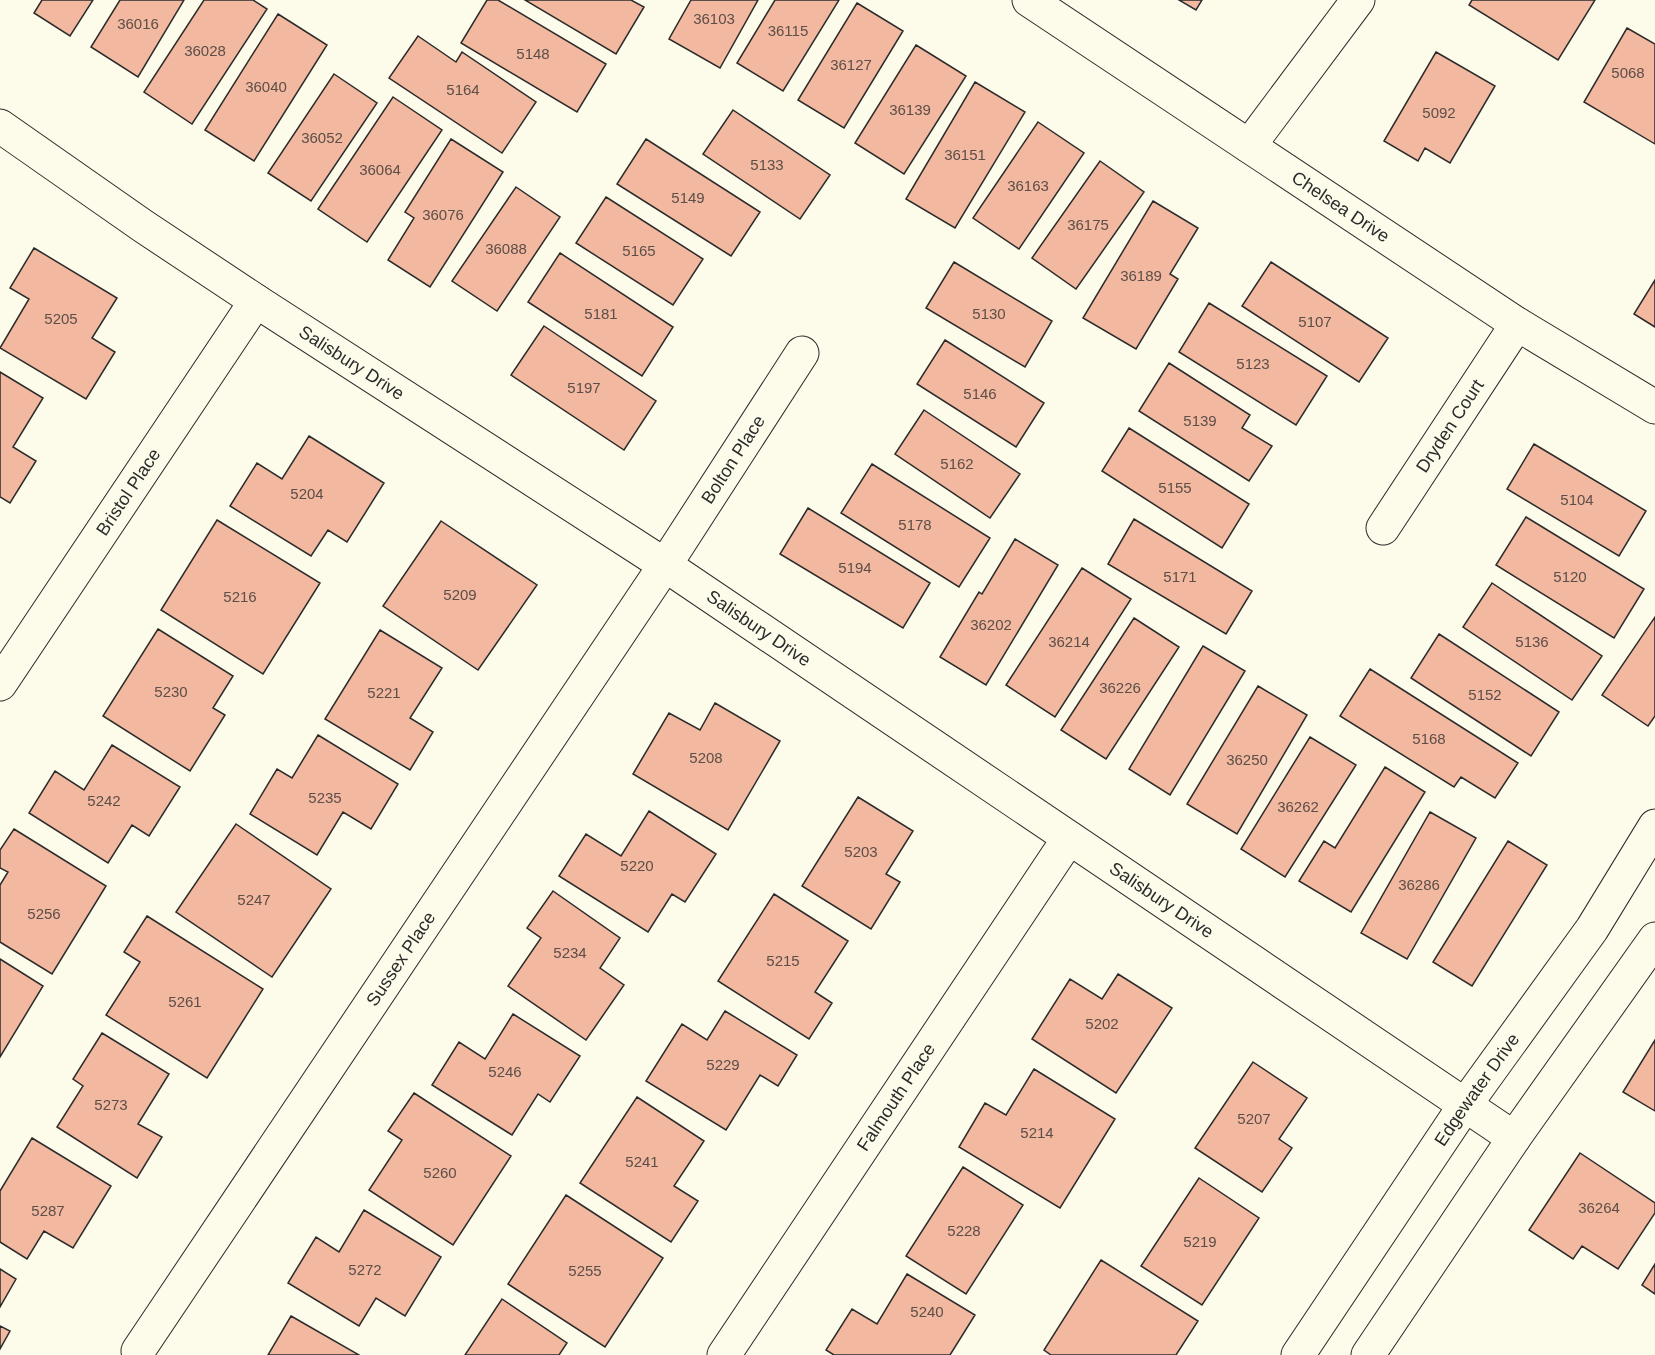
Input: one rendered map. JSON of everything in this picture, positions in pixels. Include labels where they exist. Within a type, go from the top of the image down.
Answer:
[{"type":"street","name":"Chelsea Drive","points":[[1029,0],[1517,324],[1655,408]]},
{"type":"street","points":[[1249,146],[1358,0]]},
{"type":"street","name":"Salisbury Drive","points":[[0,126],[143,226],[256,301],[666,565],[1514,1138]]},
{"type":"street","name":"Bristol Place","points":[[0,684],[256,301]]},
{"type":"street","name":"Dryden Court","points":[[1383,528],[1517,324]]},
{"type":"street","name":"Bolton Place","points":[[666,565],[802,353]]},
{"type":"street","name":"Sussex Place","points":[[138,1351],[666,565]]},
{"type":"street","name":"Edgewater Drive","points":[[1298,1355],[1465,1105],[1592,929],[1655,826]]},
{"type":"street","name":"Falmouth Place","points":[[724,1355],[1069,838]]},
{"type":"street","points":[[1368,1355],[1514,1138],[1655,939]]},
{"type":"building","points":[[42,0],[93,0],[70,36],[34,13]]},
{"type":"building","points":[[120,0],[184,0],[138,77],[91,47]]},
{"type":"building","points":[[204,0],[253,0],[267,9],[192,124],[144,92]]},
{"type":"building","points":[[487,0],[498,0],[606,64],[577,112],[461,43]]},
{"type":"building","points":[[525,0],[631,0],[644,7],[616,54]]},
{"type":"building","points":[[691,0],[758,0],[720,68],[669,39]]},
{"type":"building","points":[[775,0],[839,0],[783,91],[737,63]]},
{"type":"building","points":[[1179,0],[1202,0],[1196,10]]},
{"type":"building","points":[[1472,0],[1595,0],[1558,60],[1469,5]]},
{"type":"building","points":[[857,3],[903,31],[844,128],[798,100]]},
{"type":"building","points":[[278,14],[327,45],[254,161],[205,130]]},
{"type":"building","points":[[1627,28],[1655,44],[1655,144],[1584,102]]},
{"type":"building","points":[[418,36],[456,62],[462,52],[536,102],[502,153],[389,78]]},
{"type":"building","points":[[916,45],[966,76],[904,174],[855,143]]},
{"type":"building","points":[[1436,52],[1495,86],[1450,163],[1425,148],[1418,161],[1384,141]]},
{"type":"building","points":[[334,74],[377,103],[311,201],[268,173]]},
{"type":"building","points":[[975,82],[1025,112],[955,228],[906,199]]},
{"type":"building","points":[[393,97],[442,130],[367,242],[318,209]]},
{"type":"building","points":[[733,110],[830,175],[800,219],[703,154]]},
{"type":"building","points":[[1038,122],[1084,153],[1019,249],[973,218]]},
{"type":"building","points":[[451,139],[503,172],[430,287],[388,260],[414,218],[405,212]]},
{"type":"building","points":[[646,139],[760,212],[731,256],[617,184]]},
{"type":"building","points":[[1100,161],[1144,192],[1076,289],[1032,258]]},
{"type":"building","points":[[516,187],[560,217],[497,311],[452,281]]},
{"type":"building","points":[[606,197],[703,259],[673,305],[576,243]]},
{"type":"building","points":[[1153,201],[1198,228],[1170,274],[1178,279],[1136,349],[1083,318]]},
{"type":"building","points":[[34,248],[117,298],[92,338],[115,352],[86,399],[0,348],[29,299],[10,288]]},
{"type":"building","points":[[560,253],[673,327],[642,376],[528,302]]},
{"type":"building","points":[[954,262],[1052,321],[1025,367],[926,308]]},
{"type":"building","points":[[1271,262],[1388,338],[1359,382],[1242,306]]},
{"type":"building","points":[[1655,280],[1655,327],[1634,314]]},
{"type":"building","points":[[1209,303],[1327,376],[1296,425],[1179,352]]},
{"type":"building","points":[[544,326],[656,401],[624,450],[511,375]]},
{"type":"building","points":[[945,340],[1044,403],[1016,447],[917,384]]},
{"type":"building","points":[[1169,363],[1250,415],[1242,428],[1272,446],[1249,481],[1139,411]]},
{"type":"building","points":[[0,372],[43,398],[13,447],[36,461],[10,503],[0,497]]},
{"type":"building","points":[[924,410],[1020,474],[990,518],[895,454]]},
{"type":"building","points":[[1129,428],[1249,504],[1222,548],[1102,471]]},
{"type":"building","points":[[309,436],[384,483],[347,542],[328,530],[311,556],[230,506],[257,463],[282,479]]},
{"type":"building","points":[[1534,444],[1646,511],[1619,556],[1507,489]]},
{"type":"building","points":[[872,464],[990,538],[959,587],[841,513]]},
{"type":"building","points":[[808,508],[930,583],[903,628],[780,554]]},
{"type":"building","points":[[1526,517],[1644,589],[1614,638],[1496,565]]},
{"type":"building","points":[[1134,519],[1252,591],[1226,634],[1108,564]]},
{"type":"building","points":[[217,520],[320,583],[263,674],[161,610]]},
{"type":"building","points":[[441,521],[537,585],[478,670],[383,606]]},
{"type":"building","points":[[1015,539],[1058,565],[986,685],[940,657],[979,592],[982,594]]},
{"type":"building","points":[[1082,568],[1131,599],[1055,717],[1006,685]]},
{"type":"building","points":[[1492,583],[1602,656],[1572,700],[1463,627]]},
{"type":"building","points":[[1655,617],[1655,716],[1648,726],[1602,695]]},
{"type":"building","points":[[1134,618],[1179,647],[1106,759],[1061,730]]},
{"type":"building","points":[[158,629],[233,676],[213,708],[225,715],[190,771],[103,716]]},
{"type":"building","points":[[380,630],[442,668],[410,718],[433,732],[410,770],[325,719]]},
{"type":"building","points":[[1439,634],[1559,712],[1531,756],[1411,678]]},
{"type":"building","points":[[1203,646],[1245,671],[1170,795],[1129,769]]},
{"type":"building","points":[[1370,669],[1518,763],[1495,798],[1461,777],[1454,787],[1340,716]]},
{"type":"building","points":[[1258,686],[1307,715],[1237,834],[1187,804]]},
{"type":"building","points":[[715,703],[780,741],[728,830],[633,774],[669,713],[700,730]]},
{"type":"building","points":[[318,735],[398,784],[371,829],[343,812],[317,855],[250,814],[277,769],[292,778]]},
{"type":"building","points":[[1310,737],[1356,765],[1285,877],[1241,849]]},
{"type":"building","points":[[112,745],[180,787],[149,836],[132,825],[108,863],[29,813],[55,771],[84,790]]},
{"type":"building","points":[[1385,767],[1425,792],[1351,912],[1299,881],[1324,841],[1335,848]]},
{"type":"building","points":[[858,797],[913,831],[886,874],[900,882],[871,929],[802,886]]},
{"type":"building","points":[[649,811],[716,854],[685,902],[672,894],[648,932],[559,876],[586,834],[621,856]]},
{"type":"building","points":[[1430,812],[1476,838],[1407,959],[1361,933]]},
{"type":"building","points":[[236,824],[331,889],[272,977],[176,912]]},
{"type":"building","points":[[14,829],[106,886],[52,974],[0,942],[0,885],[8,872],[0,868],[0,850]]},
{"type":"building","points":[[1508,841],[1547,865],[1472,986],[1433,962]]},
{"type":"building","points":[[553,891],[620,938],[600,968],[624,985],[586,1040],[508,986],[541,938],[527,928]]},
{"type":"building","points":[[774,894],[848,941],[815,992],[832,1003],[809,1039],[718,981]]},
{"type":"building","points":[[147,916],[263,989],[207,1078],[106,1015],[140,962],[124,952]]},
{"type":"building","points":[[0,959],[43,986],[0,1057]]},
{"type":"building","points":[[1118,974],[1172,1008],[1116,1093],[1032,1039],[1070,979],[1102,999]]},
{"type":"building","points":[[725,1011],[797,1055],[778,1086],[760,1075],[726,1130],[646,1081],[682,1024],[707,1040]]},
{"type":"building","points":[[513,1014],[580,1056],[550,1102],[538,1094],[512,1135],[432,1085],[459,1042],[485,1059]]},
{"type":"building","points":[[102,1033],[169,1074],[138,1124],[162,1137],[137,1178],[57,1127],[83,1086],[73,1079]]},
{"type":"building","points":[[1655,1040],[1655,1111],[1623,1092]]},
{"type":"building","points":[[1253,1062],[1307,1098],[1279,1139],[1292,1148],[1262,1192],[1195,1148]]},
{"type":"building","points":[[1034,1069],[1115,1119],[1060,1208],[959,1147],[985,1103],[1006,1115]]},
{"type":"building","points":[[414,1093],[511,1156],[453,1245],[369,1190],[402,1140],[388,1131]]},
{"type":"building","points":[[637,1097],[704,1141],[674,1186],[698,1201],[671,1242],[580,1183]]},
{"type":"building","points":[[32,1138],[111,1186],[73,1248],[44,1231],[27,1259],[0,1242],[0,1191]]},
{"type":"building","points":[[1580,1153],[1655,1203],[1655,1213],[1618,1269],[1582,1246],[1573,1259],[1529,1230]]},
{"type":"building","points":[[963,1167],[1023,1205],[966,1294],[906,1256]]},
{"type":"building","points":[[1199,1178],[1259,1218],[1202,1305],[1141,1266]]},
{"type":"building","points":[[566,1195],[663,1258],[605,1347],[508,1284]]},
{"type":"building","points":[[364,1210],[441,1257],[405,1316],[376,1298],[359,1326],[288,1283],[316,1237],[339,1252]]},
{"type":"building","points":[[1101,1260],[1198,1321],[1176,1355],[1051,1355],[1044,1350]]},
{"type":"building","points":[[1655,1264],[1655,1294],[1642,1285]]},
{"type":"building","points":[[0,1269],[16,1279],[0,1307]]},
{"type":"building","points":[[907,1274],[975,1315],[950,1355],[834,1355],[826,1350],[852,1309],[877,1324]]},
{"type":"building","points":[[502,1299],[567,1343],[559,1355],[465,1355]]},
{"type":"building","points":[[291,1316],[359,1355],[268,1355]]},
{"type":"building","points":[[0,1326],[10,1331],[0,1349]]}]
